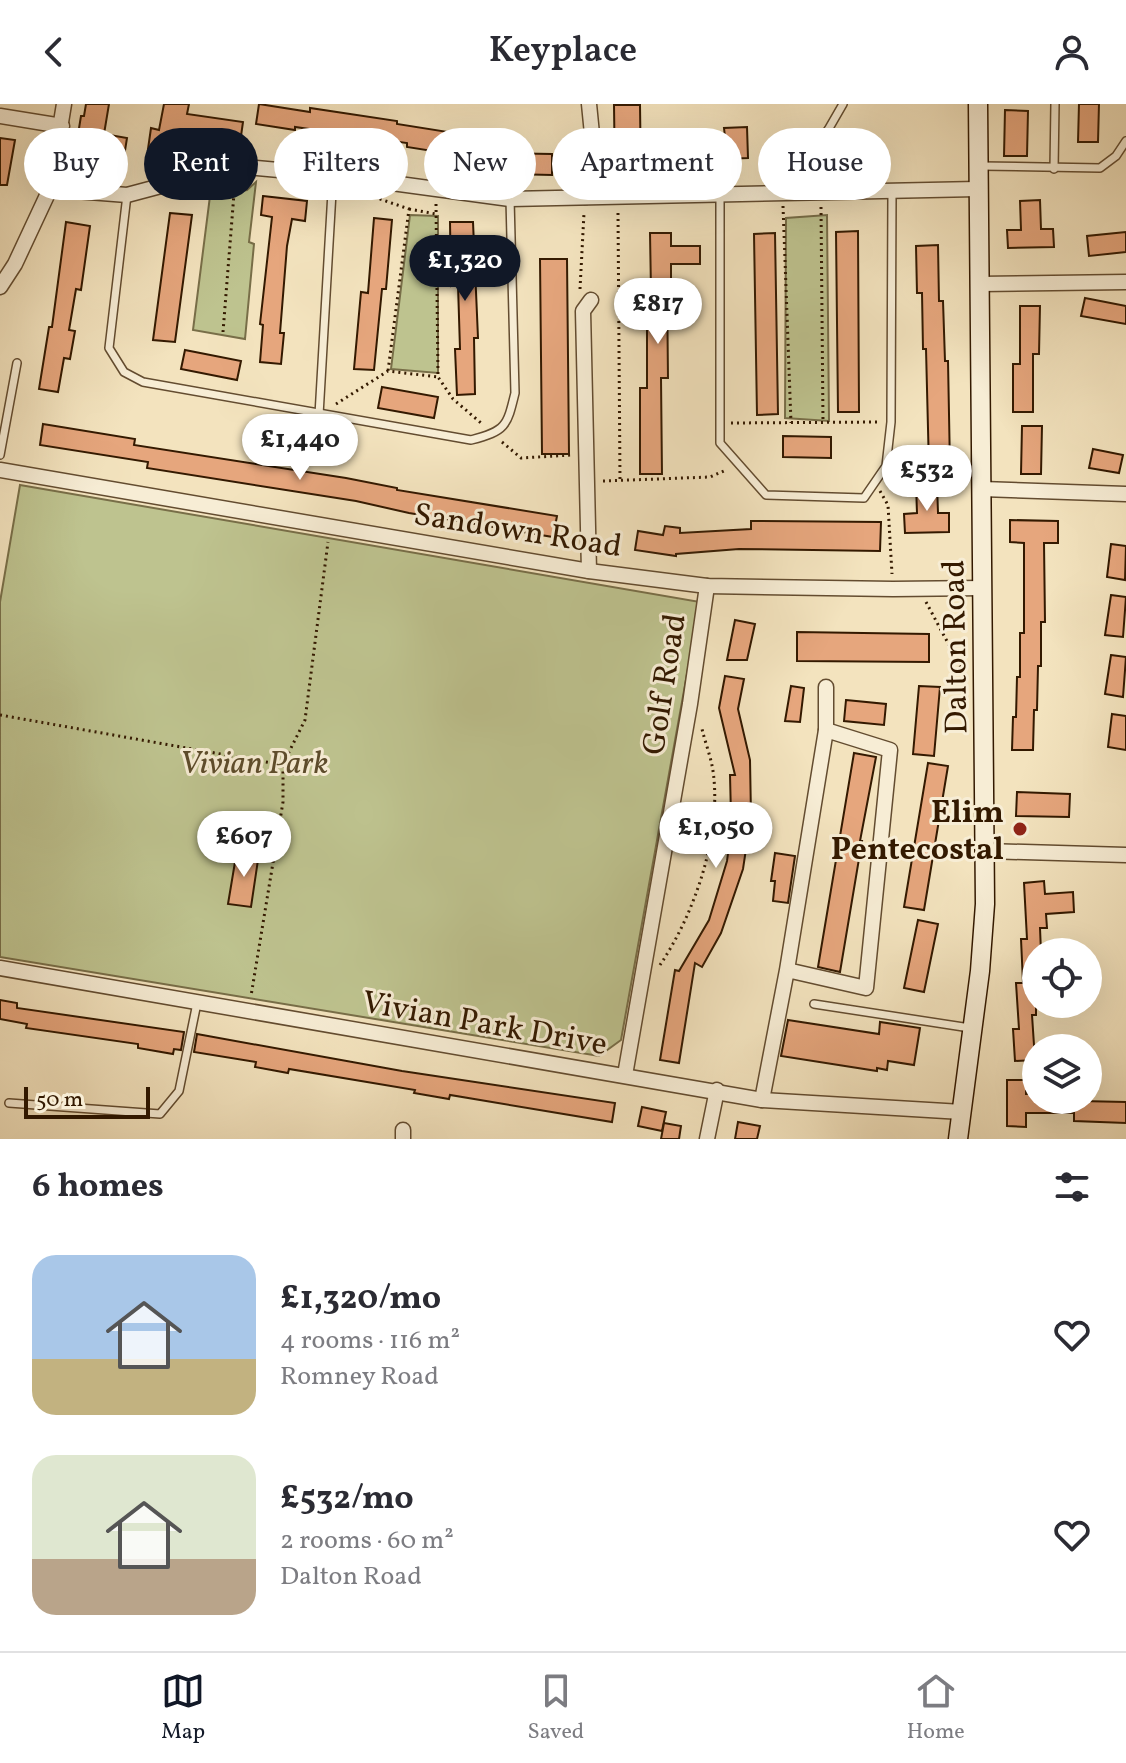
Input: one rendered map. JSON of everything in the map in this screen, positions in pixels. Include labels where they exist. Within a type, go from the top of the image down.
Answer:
[{"type":"street","points":[[0,116],[62,126],[64,104]]},
{"type":"street","points":[[589,104],[591,128]]},
{"type":"street","name":"Dalton Road","points":[[958,1139],[983,931],[986,851],[978,104]]},
{"type":"street","points":[[892,190],[977,189]]},
{"type":"street","points":[[0,287],[15,264],[45,200]]},
{"type":"street","points":[[980,284],[1126,282]]},
{"type":"street","points":[[589,571],[583,311],[591,300]]},
{"type":"street","name":"Sandown Road","points":[[0,470],[589,571],[707,586],[983,588]]},
{"type":"street","points":[[982,489],[1126,494]]},
{"type":"street","name":"Golf Road","points":[[625,1075],[640,975],[690,704],[707,586]]},
{"type":"street","points":[[762,1100],[787,970],[826,730],[826,687]]},
{"type":"street","points":[[787,970],[866,988],[890,750],[826,730]]},
{"type":"street","points":[[986,851],[1126,855]]},
{"type":"street","name":"Vivian Park Drive","points":[[0,968],[762,1100],[962,1112]]},
{"type":"street","points":[[707,1139],[717,1090]]},
{"type":"lane","points":[[829,128],[843,104]]},
{"type":"lane","points":[[1054,169],[1055,104]]},
{"type":"lane","points":[[978,165],[1100,168],[1116,156],[1126,141]]},
{"type":"lane","points":[[720,200],[720,443],[766,495],[864,498],[886,466],[891,422],[892,190]]},
{"type":"lane","points":[[126,200],[109,348],[124,372],[143,382],[471,440],[494,434],[508,421],[515,393],[510,200]]},
{"type":"lane","points":[[319,415],[332,200]]},
{"type":"lane","points":[[0,455],[17,363]]},
{"type":"lane","points":[[9,1103],[160,1114],[179,1091],[197,1001]]},
{"type":"lane","points":[[814,1004],[972,1029]]},
{"type":"path","points":[[223,332],[233,200]]},
{"type":"path","points":[[382,200],[436,214]]},
{"type":"path","points":[[436,200],[438,377],[453,399],[521,458],[586,454]]},
{"type":"path","points":[[585,200],[580,288],[591,300]]},
{"type":"path","points":[[618,200],[620,481]]},
{"type":"path","points":[[787,200],[791,423]]},
{"type":"path","points":[[821,200],[823,422]]},
{"type":"path","points":[[388,371],[409,209]]},
{"type":"path","points":[[319,415],[388,371],[438,377]]},
{"type":"path","points":[[720,423],[891,422]]},
{"type":"path","points":[[587,482],[710,477],[739,464]]},
{"type":"path","points":[[875,482],[888,505],[893,589]]},
{"type":"path","points":[[249,1009],[283,802],[283,765],[305,720],[329,527]]},
{"type":"path","points":[[922,589],[925,601],[968,680],[984,691]]},
{"type":"path","points":[[640,975],[656,971],[668,953],[693,901],[712,836],[713,771],[698,714],[690,704]]},
{"type":"path","points":[[0,715],[283,765]]},
{"type":"green space","points":[[209,200],[254,200],[249,242],[254,244],[245,339],[193,330]]},
{"type":"green space","points":[[410,215],[438,216],[438,373],[391,369]]},
{"type":"green space","points":[[827,215],[829,421],[785,418],[786,218]]},
{"type":"green space","name":"Vivian Park","points":[[20,485],[700,602],[621,1040],[599,1056],[0,957],[0,602]]},
{"type":"building","points":[[86,104],[109,104],[105,128],[79,128],[81,116],[84,116]]},
{"type":"building","points":[[164,104],[189,104],[187,114],[243,122],[242,128],[159,128]]},
{"type":"building","points":[[259,104],[397,121],[397,124],[424,128],[424,150],[408,147],[408,128],[282,128],[256,124]]},
{"type":"building","points":[[1079,104],[1099,104],[1098,142],[1078,142]]},
{"type":"building","points":[[614,105],[640,105],[640,128],[614,128]]},
{"type":"building","points":[[1005,110],[1028,111],[1027,156],[1004,156]]},
{"type":"building","points":[[747,127],[748,158],[742,158],[742,128],[724,128]]},
{"type":"building","points":[[0,138],[15,140],[7,185],[0,185]]},
{"type":"building","points":[[536,154],[552,154],[552,175],[536,175]]},
{"type":"building","points":[[263,196],[274,197],[274,200],[307,201],[305,221],[292,219],[287,246],[280,333],[284,333],[281,364],[260,362],[263,325],[260,324],[272,217],[261,215]]},
{"type":"building","points":[[1040,200],[1041,229],[1053,229],[1054,247],[1008,248],[1007,230],[1021,230],[1020,201]]},
{"type":"building","points":[[170,213],[192,215],[175,342],[153,340]]},
{"type":"building","points":[[374,218],[392,220],[386,289],[382,289],[374,370],[354,369],[361,292],[368,293]]},
{"type":"building","points":[[66,222],[90,226],[81,290],[76,289],[69,330],[75,331],[70,359],[64,358],[58,392],[39,389],[49,327],[52,327]]},
{"type":"building","points":[[450,222],[473,222],[478,338],[474,338],[475,394],[457,395],[455,349],[460,349],[458,285],[451,286]]},
{"type":"building","points":[[858,231],[859,412],[838,412],[836,232]]},
{"type":"building","points":[[1126,232],[1126,252],[1089,256],[1087,236]]},
{"type":"building","points":[[650,233],[671,233],[671,246],[700,246],[700,264],[671,264],[671,280],[667,281],[668,378],[661,378],[662,474],[640,474],[640,388],[647,388]]},
{"type":"building","points":[[775,233],[778,414],[757,415],[754,234]]},
{"type":"building","points":[[938,245],[939,301],[943,301],[945,361],[948,361],[950,467],[929,468],[926,349],[923,349],[922,293],[917,293],[916,246]]},
{"type":"building","points":[[540,259],[567,259],[569,454],[542,454]]},
{"type":"building","points":[[1085,298],[1126,306],[1126,324],[1081,316]]},
{"type":"building","points":[[1020,306],[1040,306],[1039,354],[1033,354],[1033,412],[1013,412],[1013,364],[1020,364]]},
{"type":"building","points":[[185,350],[241,361],[237,380],[181,369]]},
{"type":"building","points":[[382,387],[438,397],[434,418],[378,408]]},
{"type":"building","points":[[43,424],[135,439],[134,445],[346,478],[397,490],[557,516],[553,537],[356,501],[147,468],[148,462],[40,445]]},
{"type":"building","points":[[1022,426],[1042,426],[1041,474],[1021,474]]},
{"type":"building","points":[[783,436],[831,437],[831,458],[783,457]]},
{"type":"building","points":[[1093,449],[1123,455],[1119,473],[1089,468]]},
{"type":"building","points":[[916,484],[937,484],[938,513],[949,513],[949,532],[905,533],[904,514],[917,513]]},
{"type":"building","points":[[1010,520],[1058,521],[1058,543],[1044,543],[1045,622],[1041,622],[1041,666],[1038,666],[1033,750],[1012,750],[1017,677],[1020,677],[1020,633],[1024,633],[1024,543],[1010,542]]},
{"type":"building","points":[[751,521],[881,522],[880,551],[739,549],[676,556],[635,550],[638,531],[663,535],[665,526],[680,528],[680,533],[751,529]]},
{"type":"building","points":[[1111,544],[1126,546],[1125,580],[1107,577]]},
{"type":"building","points":[[1111,595],[1126,597],[1123,637],[1105,635]]},
{"type":"building","points":[[735,620],[755,624],[747,660],[727,660]]},
{"type":"building","points":[[797,632],[929,634],[929,662],[797,661]]},
{"type":"building","points":[[1111,655],[1126,657],[1123,697],[1105,694]]},
{"type":"building","points":[[725,676],[744,679],[738,709],[750,760],[751,816],[743,869],[721,933],[702,967],[695,963],[679,1063],[660,1060],[675,970],[679,971],[709,920],[727,861],[733,816],[730,775],[735,775],[719,708]]},
{"type":"building","points":[[791,686],[804,688],[800,722],[785,721]]},
{"type":"building","points":[[919,686],[940,687],[934,756],[913,754]]},
{"type":"building","points":[[846,700],[886,704],[884,725],[844,721]]},
{"type":"building","points":[[1112,714],[1126,716],[1126,750],[1108,747]]},
{"type":"building","points":[[854,753],[876,757],[840,972],[818,967]]},
{"type":"building","points":[[928,763],[948,766],[924,910],[904,907]]},
{"type":"building","points":[[1017,792],[1070,794],[1069,817],[1016,816]]},
{"type":"building","points":[[237,850],[259,853],[251,907],[228,904]]},
{"type":"building","points":[[775,853],[795,856],[788,903],[773,901],[775,881],[771,881]]},
{"type":"building","points":[[1044,881],[1045,894],[1073,892],[1074,912],[1046,914],[1047,928],[1040,928],[1040,938],[1027,938],[1024,883]]},
{"type":"building","points":[[918,920],[938,924],[924,992],[904,988]]},
{"type":"building","points":[[1016,983],[1022,983],[1022,1018],[1032,1018],[1033,1034],[1022,1034],[1022,1061],[1015,1061],[1013,1029],[1019,1029]]},
{"type":"building","points":[[0,1000],[17,1003],[17,1008],[184,1032],[181,1050],[174,1049],[173,1054],[138,1048],[138,1044],[26,1028],[27,1024],[0,1019]]},
{"type":"building","points":[[788,1020],[879,1034],[880,1022],[920,1028],[914,1065],[888,1061],[887,1070],[877,1068],[877,1071],[781,1056]]},
{"type":"building","points":[[197,1034],[402,1071],[615,1103],[612,1122],[450,1095],[449,1099],[414,1093],[415,1090],[289,1069],[288,1073],[255,1067],[256,1062],[194,1052]]},
{"type":"building","points":[[1007,1080],[1022,1080],[1022,1114],[1026,1114],[1026,1127],[1007,1126]]},
{"type":"building","points":[[1102,1101],[1126,1102],[1126,1123],[1074,1121],[1074,1114],[1102,1114]]},
{"type":"building","points":[[642,1107],[666,1112],[662,1131],[638,1126]]},
{"type":"building","points":[[738,1122],[760,1126],[757,1139],[735,1139]]},
{"type":"building","points":[[664,1123],[681,1126],[679,1139],[661,1139]]},
{"type":"place","name":"Elim Pentecostal","points":[[1020,829]]}]
